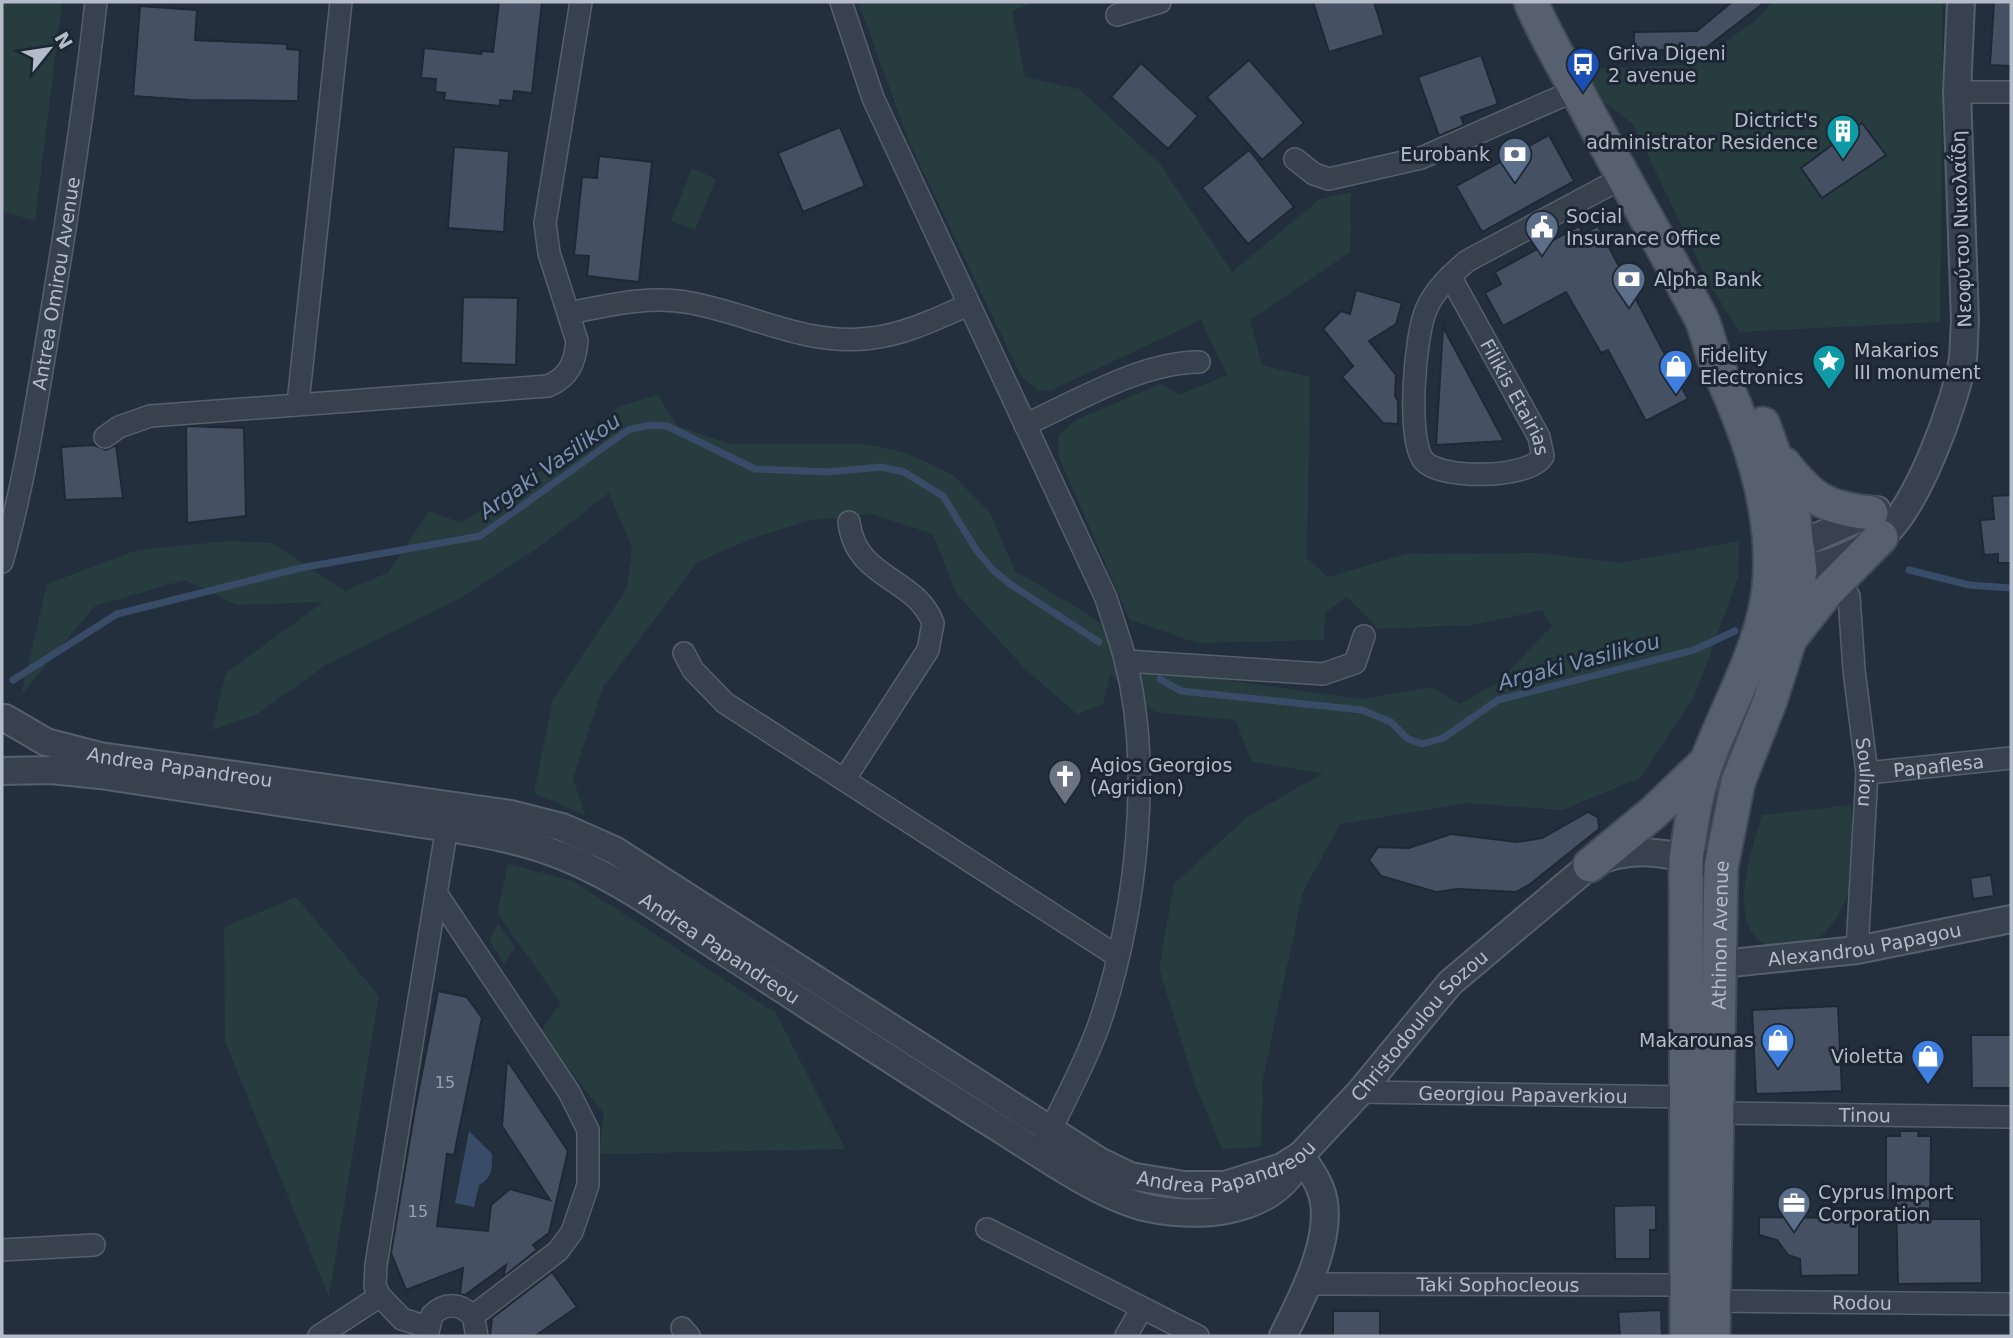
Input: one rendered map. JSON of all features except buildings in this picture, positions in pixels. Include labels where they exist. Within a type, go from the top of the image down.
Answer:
[{"type":"main road","points":[[1531,2],[1622,178],[1705,327],[1728,354],[1742,377],[1776,454],[1792,505],[1784,563]]},
{"type":"main road","points":[[1705,327],[1715,360],[1744,423],[1766,510],[1784,563]]},
{"type":"main road","points":[[1776,454],[1798,482],[1824,504],[1876,525],[1789,641]]},
{"type":"main road","name":"Athinon Avenue","points":[[1713,1336],[1699,1293],[1685,1097],[1702,966],[1738,782],[1770,701],[1789,641],[1784,563]]},
{"type":"main road","name":"Athinon Avenue","points":[[1687,1336],[1699,1293],[1718,1114],[1702,966],[1686,859],[1695,802],[1708,759],[1784,563]]},
{"type":"main road","points":[[1590,865],[1654,812],[1708,759]]},
{"type":"street","name":"Antrea Omirou Avenue","points":[[2,562],[16,514],[39,387],[81,123],[96,2]]},
{"type":"street","points":[[298,403],[341,2]]},
{"type":"street","points":[[105,437],[127,424],[150,416],[548,386],[567,374],[576,354],[577,341],[549,254],[545,223],[581,2]]},
{"type":"street","points":[[841,2],[873,98],[1106,598],[1126,660],[1139,794],[1136,855],[1103,1013],[1081,1069],[1039,1153]]},
{"type":"street","points":[[1117,15],[1160,2]]},
{"type":"street","name":"Νεοφύτου Νικολαΐδη","points":[[1784,563],[1876,525],[1915,489],[1947,414],[1963,358],[1965,321],[1957,92],[1961,2]]},
{"type":"street","points":[[1295,159],[1314,174],[1329,179],[1421,158],[1576,89]]},
{"type":"street","points":[[1957,92],[2011,92]]},
{"type":"street","name":"Filikis Etairias","points":[[1450,276],[1539,437],[1544,456],[1534,467],[1510,472],[1439,470],[1422,460],[1417,449],[1414,417],[1419,330],[1426,308],[1450,276],[1485,249],[1622,178]]},
{"type":"street","points":[[569,313],[624,302],[665,299],[693,303],[786,332],[849,340],[898,332],[968,305]]},
{"type":"street","points":[[1025,425],[1144,371],[1181,362],[1199,362]]},
{"type":"street","points":[[844,780],[928,650],[933,623],[919,599],[860,556],[850,537],[849,522]]},
{"type":"street","name":"Souliou","points":[[1849,596],[1854,670],[1867,773],[1857,950]]},
{"type":"street","points":[[1126,660],[1323,674],[1346,669],[1355,663],[1364,636]]},
{"type":"street","points":[[684,653],[693,670],[725,703],[1117,956]]},
{"type":"street","points":[[2,769],[10,746],[3,716]]},
{"type":"street","name":"Andrea Papandreou","points":[[3,716],[29,735],[100,756],[449,817],[546,850],[592,871],[647,902],[1039,1153],[1129,1202],[1164,1211],[1188,1212],[1236,1207],[1260,1200],[1291,1177],[1301,1155]]},
{"type":"street","name":"Papaflesa","points":[[1867,773],[2011,758]]},
{"type":"street","name":"Andrea Papandreou","points":[[2,769],[89,774],[449,817],[511,814],[562,827],[614,850],[1114,1169],[1143,1179],[1171,1184],[1226,1185],[1255,1178],[1301,1155]]},
{"type":"street","points":[[438,896],[569,1092],[588,1130],[587,1185],[572,1232],[558,1251],[475,1326],[462,1307],[449,1305],[437,1310],[427,1332],[402,1319],[380,1296],[375,1286],[376,1265],[449,817]]},
{"type":"street","name":"Christodoulou Sozou","points":[[1301,1155],[1360,1092],[1450,983],[1590,865],[1609,855],[1632,851],[1721,867]]},
{"type":"street","name":"Alexandrou Papagou","points":[[1702,966],[1857,950],[2011,919]]},
{"type":"street","name":"Georgiou Papaverkiou","points":[[1360,1092],[1685,1097]]},
{"type":"street","name":"Tinou","points":[[1718,1114],[2011,1116]]},
{"type":"street","points":[[1283,1336],[1309,1284],[1324,1224],[1321,1190],[1301,1155]]},
{"type":"street","points":[[987,1229],[1198,1336]]},
{"type":"street","points":[[2,1250],[94,1245]]},
{"type":"street","name":"Taki Sophocleous","points":[[1309,1284],[1699,1293]]},
{"type":"street","name":"Rodou","points":[[1699,1293],[2011,1304]]},
{"type":"street","points":[[319,1336],[380,1296]]},
{"type":"street","points":[[1126,1336],[1142,1308]]},
{"type":"green space","points":[[2,2],[62,2],[35,221],[2,211]]},
{"type":"green space","points":[[858,2],[1035,2],[1012,11],[1025,77],[1079,89],[1160,164],[1232,272],[1320,199],[1351,192],[1350,252],[1250,320],[1262,365],[1310,377],[1307,558],[1328,577],[1406,554],[1539,553],[1620,563],[1739,541],[1738,578],[1694,697],[1640,778],[1562,810],[1468,803],[1340,824],[1303,892],[1263,1078],[1261,1147],[1222,1149],[1195,1085],[1159,968],[1174,884],[1247,817],[1323,773],[1252,762],[1235,720],[1155,712],[1110,674],[1103,704],[1077,714],[1025,669],[956,593],[933,534],[872,514],[812,520],[756,537],[698,562],[603,687],[573,778],[585,815],[534,793],[553,699],[627,588],[632,548],[609,493],[535,550],[455,601],[326,665],[256,715],[212,730],[226,673],[323,602],[237,605],[185,580],[95,606],[21,695],[47,584],[137,550],[229,541],[272,543],[345,591],[389,572],[429,511],[461,523],[562,457],[618,407],[658,395],[677,426],[730,444],[865,444],[907,453],[953,475],[990,513],[1015,571],[1086,613],[1169,672],[1361,699],[1432,687],[1460,704],[1497,683],[1552,626],[1542,610],[1473,625],[1378,629],[1347,597],[1325,613],[1324,640],[1197,643],[1130,620],[1058,455],[1059,435],[1076,420],[1160,384],[1180,395],[1227,375],[1201,320],[1052,390],[1038,391],[1021,376],[910,144]]},
{"type":"green space","points":[[1772,2],[1943,2],[1940,322],[1739,332],[1709,283],[1633,124],[1604,102],[1586,69],[1694,65],[1758,18]]},
{"type":"green space","points":[[692,169],[716,179],[695,230],[671,221]]},
{"type":"green space","points":[[1851,805],[1851,885],[1833,923],[1818,938],[1799,946],[1778,948],[1760,941],[1747,922],[1744,892],[1762,815]]},
{"type":"green space","points":[[508,864],[573,881],[776,1013],[845,1149],[599,1154],[604,1114],[540,1032],[561,1003],[497,913]]},
{"type":"green space","points":[[296,897],[379,996],[329,1297],[225,1041],[224,927]]},
{"type":"green space","points":[[498,923],[515,947],[504,964],[489,940]]},
{"type":"water","points":[[469,1131],[492,1154],[491,1172],[479,1185],[474,1207],[455,1203]]},
{"type":"waterway","name":"Argaki Vasilikou","points":[[13,680],[117,614],[300,568],[480,536],[628,430],[650,425],[667,426],[755,469],[828,472],[881,467],[904,472],[943,496],[977,551],[993,570],[1099,642]]},
{"type":"waterway","name":"Argaki Vasilikou","points":[[1909,570],[1969,585],[2011,588]]},
{"type":"waterway","name":"Argaki Vasilikou","points":[[1160,679],[1181,691],[1362,710],[1391,722],[1408,739],[1422,744],[1443,738],[1498,700],[1694,650],[1735,631]]},
{"type":"place","name":"Griva Digeni 2 avenue","points":[[1583,94]]},
{"type":"place","name":"Dictrict's administrator Residence","points":[[1843,161]]},
{"type":"place","name":"Eurobank","points":[[1515,184]]},
{"type":"place","name":"Social Insurance Office","points":[[1542,257]]},
{"type":"place","name":"Alpha Bank","points":[[1629,309]]},
{"type":"place","name":"Makarios III monument","points":[[1829,391]]},
{"type":"place","name":"Fidelity Electronics","points":[[1676,396]]},
{"type":"place","name":"Agios Georgios (Agridion)","points":[[1065,806]]},
{"type":"place","name":"Makarounas","points":[[1778,1070]]},
{"type":"place","name":"Violetta","points":[[1928,1086]]},
{"type":"place","name":"Cyprus Import Corporation","points":[[1794,1233]]}]
